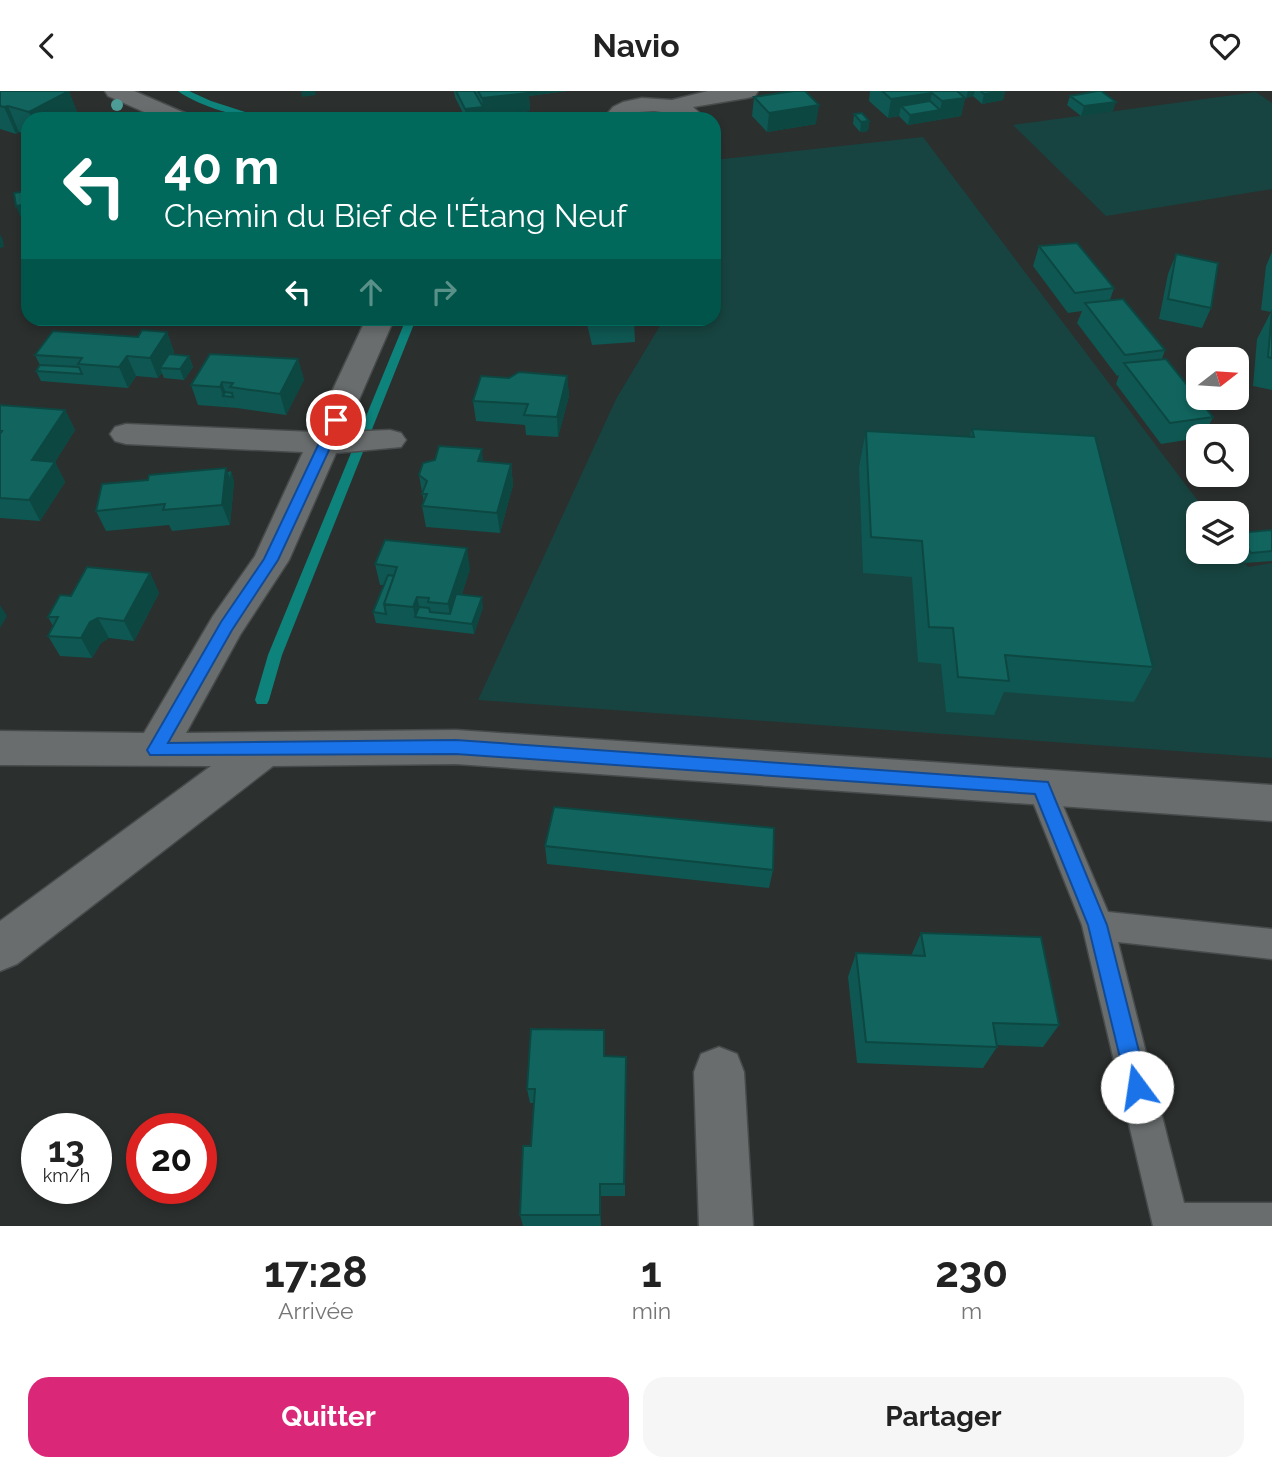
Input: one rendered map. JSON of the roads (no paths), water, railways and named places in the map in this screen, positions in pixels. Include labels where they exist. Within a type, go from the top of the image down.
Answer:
[{"type":"street","points":[[116,91],[163,112]]},
{"type":"street","points":[[675,107],[688,101],[747,91]]},
{"type":"street","points":[[622,112],[638,106],[675,107],[688,112]]},
{"type":"street","points":[[156,750],[226,626],[271,560],[377,326]]},
{"type":"street","points":[[126,434],[326,443],[390,440]]},
{"type":"street","points":[[0,748],[156,750],[456,747],[1272,803]]},
{"type":"street","points":[[0,949],[265,749]]},
{"type":"street","points":[[719,1072],[726,1226]]},
{"type":"lane","points":[[1041,787],[1098,925],[1170,1222],[1272,1222]]},
{"type":"lane","points":[[1098,925],[1272,944]]},
{"type":"waterway","points":[[182,91],[208,103],[239,112]]},
{"type":"waterway","points":[[262,700],[275,655],[408,326]]}]
